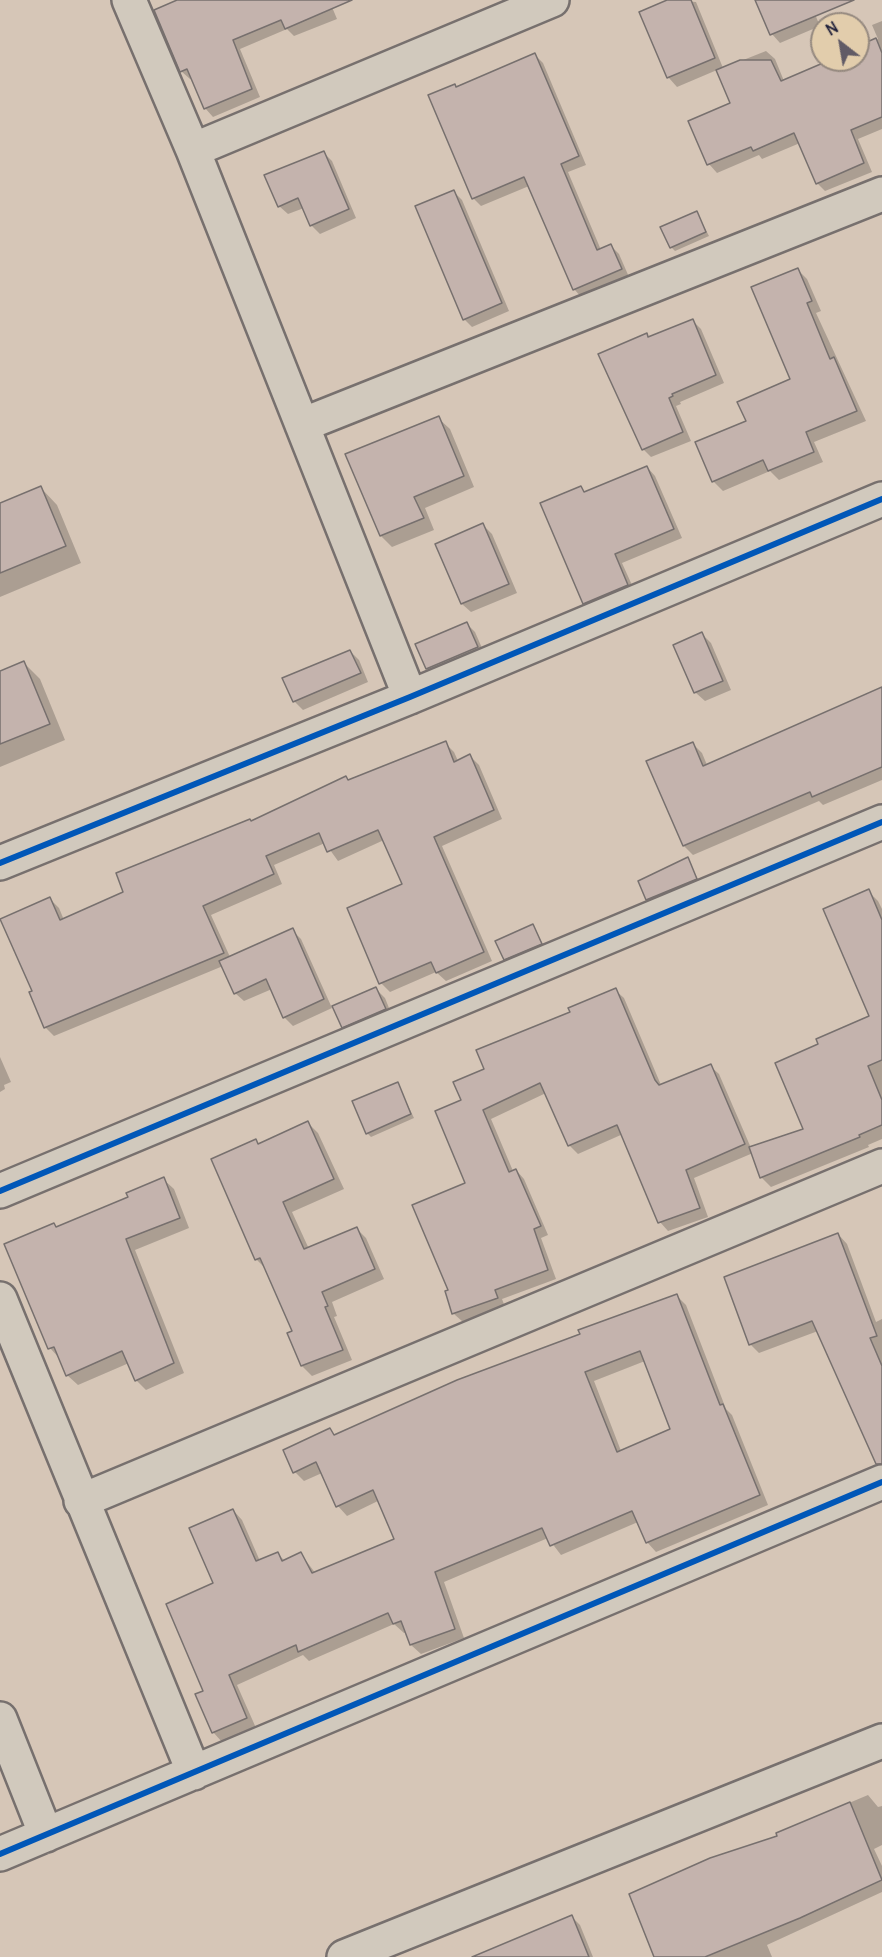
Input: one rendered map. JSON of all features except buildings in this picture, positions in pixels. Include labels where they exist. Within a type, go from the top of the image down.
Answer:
[{"type":"street","points":[[129,0],[193,150],[410,697]]},
{"type":"street","points":[[193,150],[552,0]]},
{"type":"street","points":[[302,425],[882,194]]},
{"type":"street","points":[[0,863],[410,697],[882,499]]},
{"type":"street","points":[[0,1191],[882,822]]},
{"type":"street","points":[[81,1501],[882,1166]]},
{"type":"street","points":[[0,1299],[194,1773]]},
{"type":"street","points":[[0,1854],[882,1482]]},
{"type":"street","points":[[0,1719],[46,1835]]},
{"type":"street","points":[[344,1957],[882,1741]]},
{"type":"cycle path","points":[[0,863],[410,697],[882,499]]},
{"type":"cycle path","points":[[0,1191],[882,822]]},
{"type":"cycle path","points":[[0,1854],[882,1482]]}]
